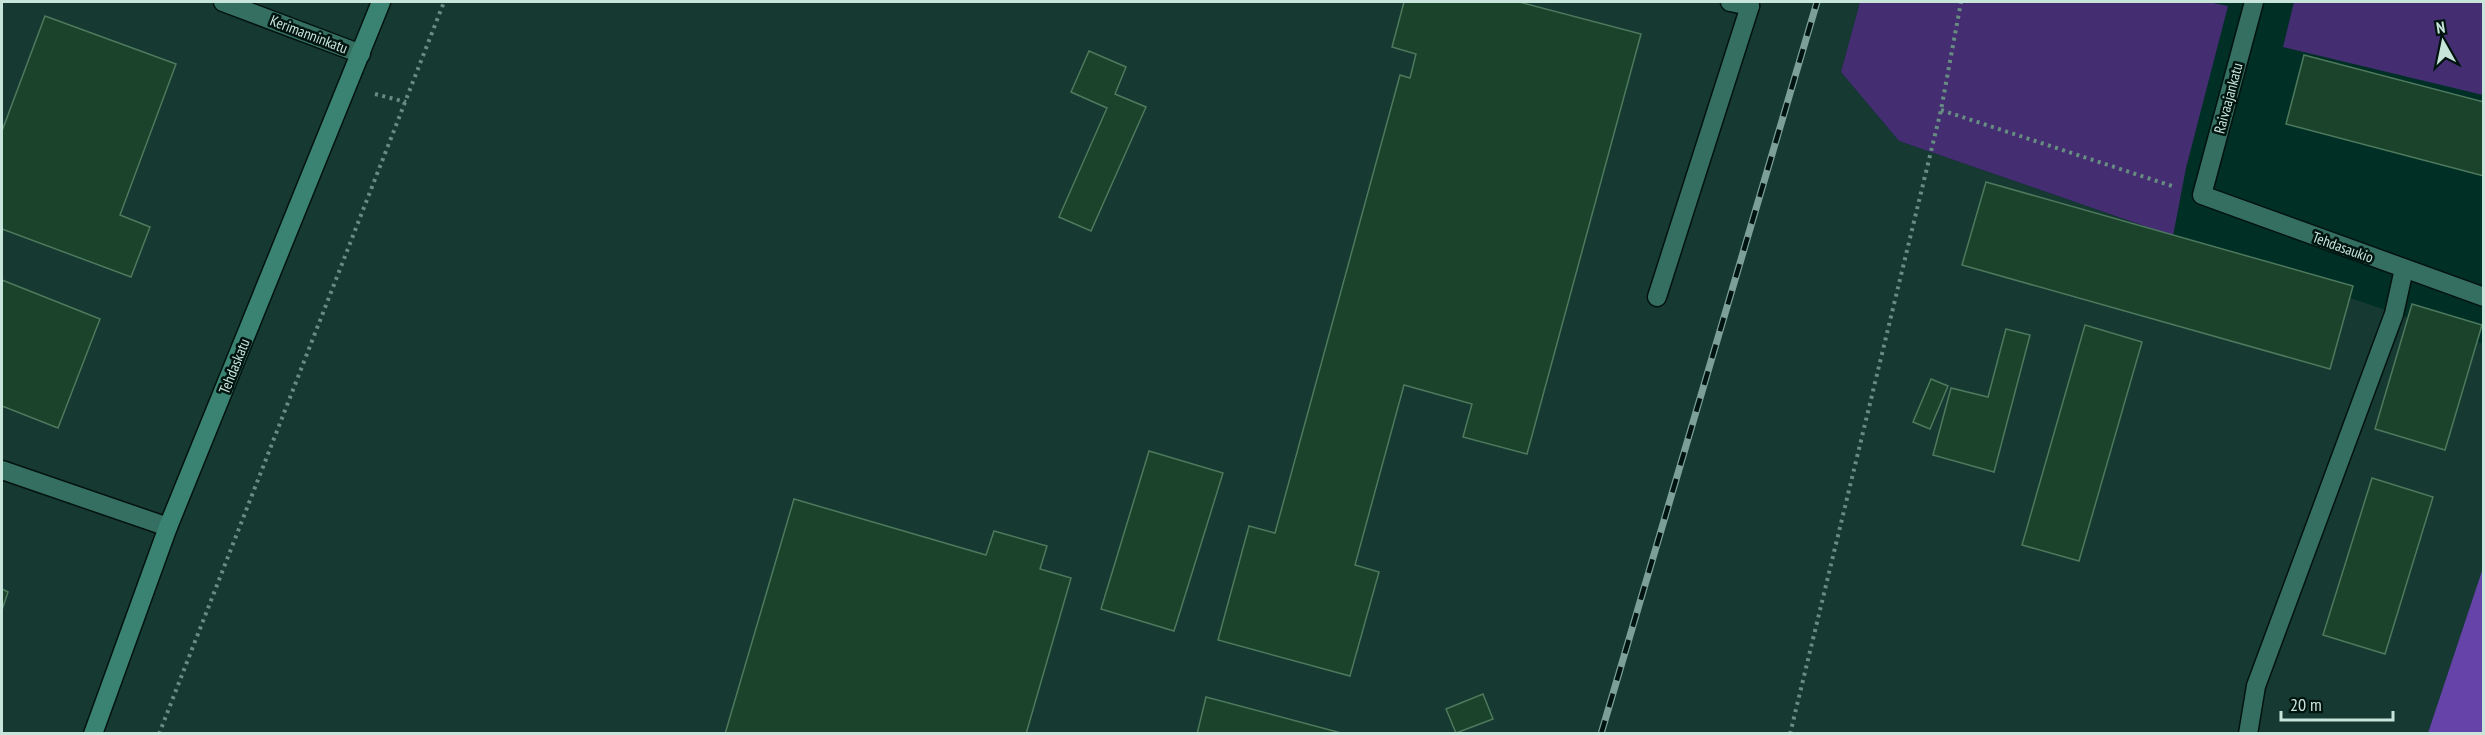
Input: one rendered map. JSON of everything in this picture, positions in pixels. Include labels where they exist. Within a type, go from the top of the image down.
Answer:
[{"type":"street","name":"Kerimanninkatu","points":[[223,2],[361,54]]},
{"type":"street","name":"Tehdaskatu","points":[[93,734],[168,527],[381,2]]},
{"type":"street","points":[[1657,297],[1750,6],[1730,2]]},
{"type":"street","name":"Raivaajankatu","points":[[2202,195],[2254,2]]},
{"type":"street","name":"Tehdasaukio","points":[[2202,195],[2484,297]]},
{"type":"street","points":[[2248,734],[2256,686],[2394,314],[2404,269]]},
{"type":"street","points":[[2,470],[168,527]]},
{"type":"path","points":[[159,734],[444,2]]},
{"type":"path","points":[[1790,734],[1941,110],[1961,2]]},
{"type":"path","points":[[1941,110],[2202,195]]},
{"type":"shaded area","points":[[2,2],[1860,2],[1841,72],[1899,141],[2483,344],[2483,585],[2433,733],[2,733]]},
{"type":"shaded area","points":[[1860,2],[2208,2],[2228,6],[2186,168],[2173,236],[1899,141],[1841,72]]},
{"type":"shaded area","points":[[2294,2],[2483,2],[2483,95],[2283,47]]},
{"type":"shaded area","points":[[2483,568],[2483,733],[2428,733]]},
{"type":"building","points":[[1404,2],[1519,2],[1641,34],[1527,454],[1463,437],[1472,404],[1404,385],[1355,565],[1379,572],[1350,676],[1218,640],[1249,526],[1275,533],[1400,75],[1410,78],[1416,54],[1392,47]]},
{"type":"building","points":[[45,16],[176,64],[120,215],[150,227],[131,277],[2,229],[2,131]]},
{"type":"building","points":[[1089,51],[1126,67],[1115,94],[1146,107],[1091,231],[1059,217],[1107,108],[1071,92]]},
{"type":"building","points":[[2304,55],[2484,102],[2484,176],[2286,124]]},
{"type":"building","points":[[1986,182],[2353,286],[2330,369],[1962,265]]},
{"type":"building","points":[[2,280],[100,319],[58,428],[2,406]]},
{"type":"building","points":[[2412,304],[2482,325],[2445,450],[2375,429]]},
{"type":"building","points":[[2085,325],[2142,342],[2079,561],[2022,545]]},
{"type":"building","points":[[2006,329],[2030,335],[1994,472],[1933,455],[1951,388],[1988,397]]},
{"type":"building","points":[[1931,379],[1948,386],[1930,429],[1913,422]]},
{"type":"building","points":[[1149,451],[1223,473],[1174,631],[1101,609]]},
{"type":"building","points":[[2372,478],[2433,497],[2385,654],[2323,635]]},
{"type":"building","points":[[794,499],[986,555],[994,531],[1047,546],[1040,569],[1071,578],[1026,734],[725,734]]},
{"type":"building","points":[[2,589],[8,592],[2,610]]},
{"type":"building","points":[[1483,694],[1493,719],[1456,733],[1446,709]]},
{"type":"building","points":[[1206,697],[1345,734],[1197,734]]},
{"type":"railway","points":[[1601,734],[1817,2]]}]
